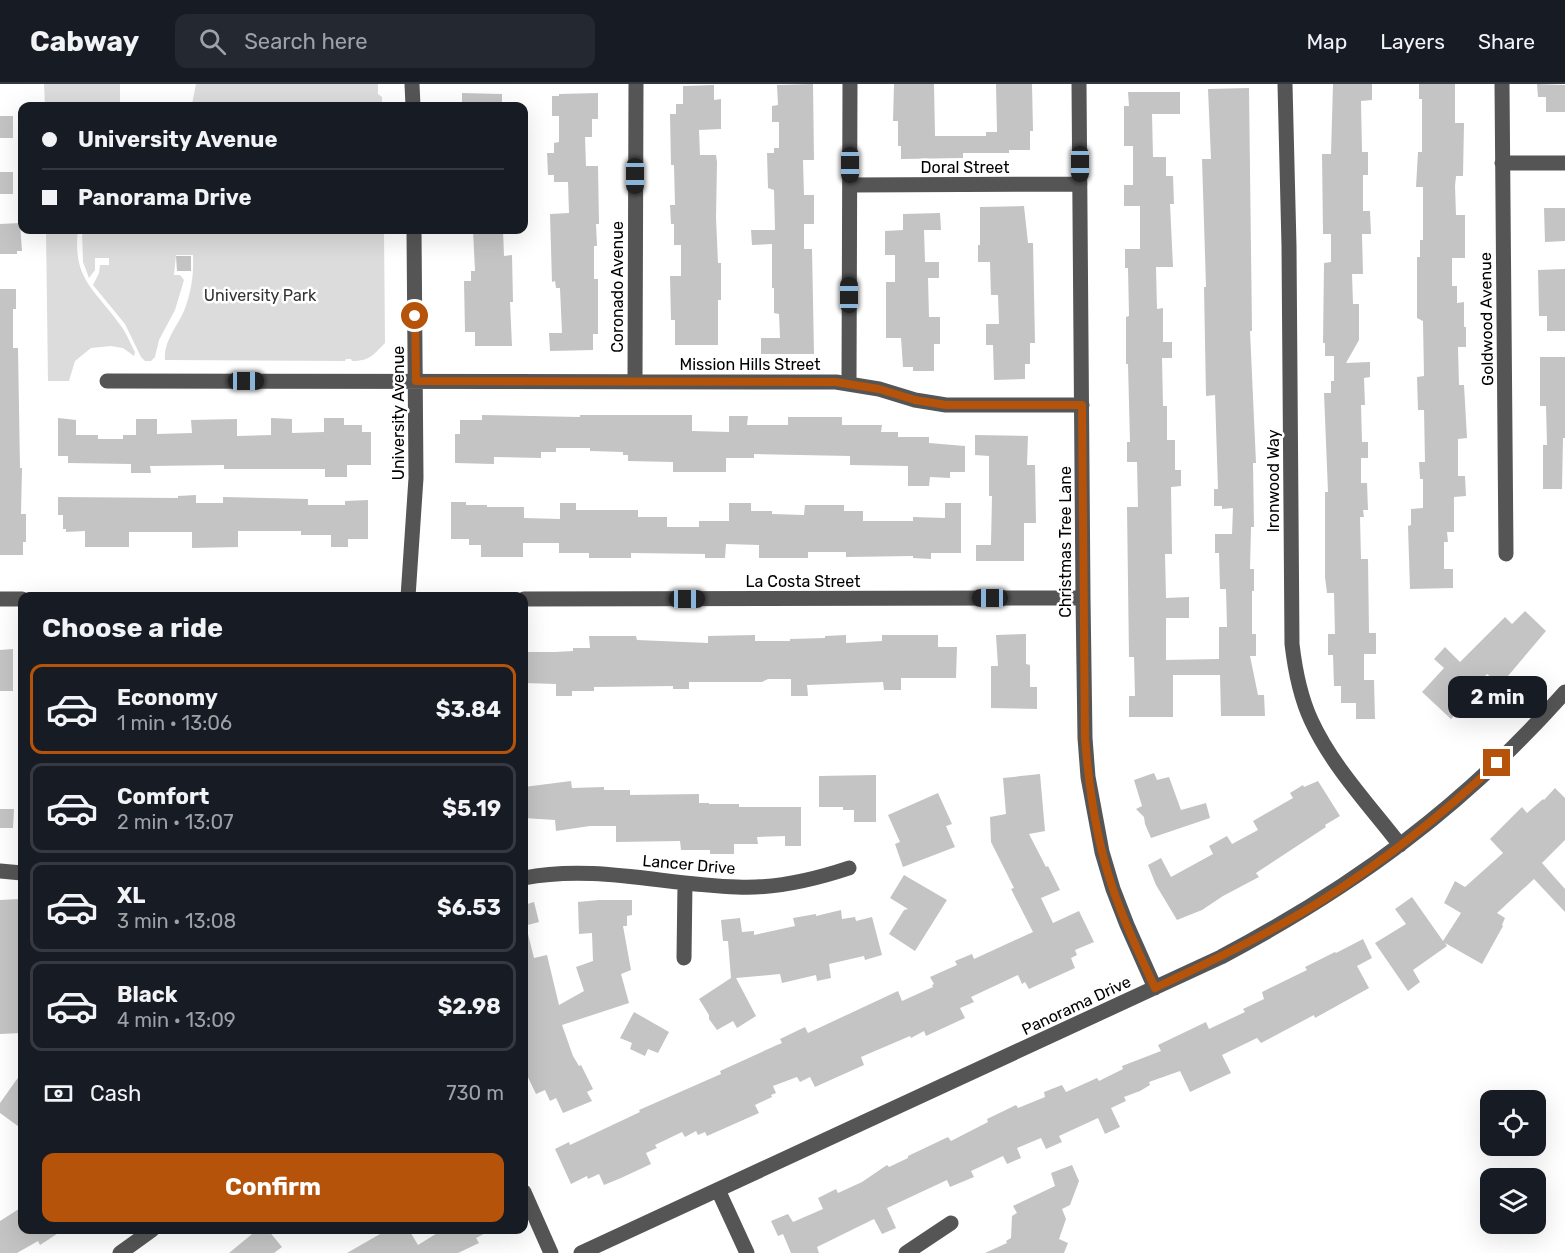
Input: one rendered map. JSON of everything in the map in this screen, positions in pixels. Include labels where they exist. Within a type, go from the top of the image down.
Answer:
[{"type":"street","points":[[412,84],[412,102]]},
{"type":"street","name":"Coronado Avenue","points":[[635,381],[636,84]]},
{"type":"street","points":[[849,383],[850,84]]},
{"type":"street","name":"Christmas Tree Lane","points":[[1080,84],[1085,738],[1094,815],[1113,889],[1155,988]]},
{"type":"street","name":"Ironwood Way","points":[[1285,84],[1289,246],[1292,644],[1295,670],[1311,721],[1326,748],[1400,845]]},
{"type":"street","name":"Goldwood Avenue","points":[[1502,84],[1506,554]]},
{"type":"street","points":[[1503,163],[1565,163]]},
{"type":"street","name":"Doral Street","points":[[850,185],[1080,184]]},
{"type":"street","name":"University Avenue","points":[[408,592],[416,478],[414,234]]},
{"type":"street","name":"Mission Hills Street","points":[[107,381],[849,383],[915,400],[946,405],[1082,405]]},
{"type":"street","name":"La Costa Street","points":[[528,599],[1083,598]]},
{"type":"street","points":[[0,599],[18,599]]},
{"type":"street","name":"Panorama Drive","points":[[582,1253],[1155,988],[1272,930],[1322,901],[1400,845],[1478,781],[1511,750],[1565,692]]},
{"type":"street","name":"Lancer Drive","points":[[528,878],[576,872],[738,887],[779,885],[814,879],[849,868]]},
{"type":"street","points":[[0,871],[18,873]]},
{"type":"street","points":[[684,958],[685,883]]},
{"type":"street","points":[[718,1190],[747,1253]]},
{"type":"street","points":[[528,1201],[551,1253]]},
{"type":"street","points":[[906,1253],[951,1223]]},
{"type":"street","points":[[120,1253],[146,1234]]},
{"type":"green space","points":[[44,84],[120,84],[120,102],[45,102]]},
{"type":"green space","points":[[196,84],[378,84],[378,94],[382,97],[382,102],[192,102]]},
{"type":"green space","points":[[46,234],[78,234],[77,247],[82,273],[123,329],[135,352],[134,356],[123,348],[111,346],[91,348],[75,361],[69,381],[48,381]]},
{"type":"green space","name":"University Park","points":[[82,234],[384,234],[385,343],[371,356],[358,361],[351,359],[345,361],[165,360],[166,347],[184,311],[192,277],[193,255],[176,255],[174,275],[180,275],[184,280],[175,310],[159,340],[155,357],[151,361],[145,361],[125,324],[93,285],[100,265],[109,265],[109,258],[95,258],[95,270],[89,278],[83,262]]},
{"type":"building","points":[[813,84],[814,160],[803,160],[804,195],[814,195],[814,224],[804,224],[804,249],[812,249],[814,354],[761,354],[761,338],[780,338],[779,314],[774,313],[772,244],[752,245],[751,230],[775,230],[774,190],[768,188],[767,153],[774,153],[774,148],[779,148],[779,122],[772,122],[772,106],[778,105],[777,85]]},
{"type":"building","points":[[894,84],[934,84],[935,136],[986,136],[986,132],[997,132],[996,84],[1032,84],[1033,131],[1030,131],[1030,150],[1009,150],[1009,153],[963,153],[963,158],[901,159],[901,146],[898,146],[898,121],[893,121]]},
{"type":"building","points":[[1333,84],[1372,84],[1372,100],[1361,101],[1362,152],[1368,152],[1368,175],[1363,175],[1363,211],[1370,211],[1371,234],[1362,234],[1363,274],[1352,274],[1353,304],[1359,304],[1359,340],[1346,363],[1370,362],[1370,377],[1364,378],[1365,405],[1361,405],[1362,442],[1368,442],[1368,458],[1361,458],[1361,483],[1367,483],[1368,510],[1363,510],[1364,517],[1360,517],[1361,559],[1368,559],[1369,633],[1376,633],[1376,654],[1364,654],[1364,680],[1374,680],[1375,719],[1356,719],[1356,703],[1341,703],[1341,686],[1334,686],[1333,655],[1328,655],[1328,634],[1335,634],[1334,593],[1327,593],[1325,577],[1325,492],[1328,492],[1324,393],[1331,393],[1331,381],[1334,381],[1334,356],[1325,356],[1325,343],[1323,343],[1324,263],[1331,262],[1331,234],[1323,234],[1322,154],[1331,154]]},
{"type":"building","points":[[1419,84],[1455,84],[1455,123],[1464,123],[1463,176],[1456,176],[1455,186],[1456,215],[1465,215],[1465,258],[1452,258],[1452,286],[1457,286],[1457,303],[1464,302],[1464,327],[1466,327],[1466,347],[1458,347],[1459,385],[1464,385],[1467,438],[1458,439],[1458,476],[1465,476],[1466,496],[1454,497],[1454,532],[1447,532],[1448,542],[1444,542],[1444,569],[1453,569],[1453,588],[1410,589],[1408,526],[1411,525],[1411,509],[1423,508],[1423,479],[1420,479],[1419,462],[1425,462],[1424,410],[1418,410],[1417,377],[1424,376],[1423,321],[1417,318],[1417,257],[1420,257],[1420,240],[1423,240],[1423,187],[1416,187],[1418,152],[1422,152],[1422,99],[1419,99]]},
{"type":"building","points":[[1537,84],[1565,85],[1565,112],[1546,112],[1546,97],[1538,97]]},
{"type":"building","points":[[714,85],[714,100],[721,99],[721,129],[699,130],[700,155],[716,155],[717,162],[716,218],[718,263],[721,263],[718,345],[675,345],[675,320],[671,320],[670,276],[681,276],[681,245],[674,245],[674,224],[671,224],[670,205],[675,205],[670,114],[676,114],[676,104],[683,104],[683,86]]},
{"type":"building","points":[[1249,88],[1252,331],[1250,331],[1256,463],[1253,463],[1254,527],[1251,527],[1250,569],[1254,569],[1252,634],[1256,634],[1256,656],[1250,656],[1258,695],[1264,695],[1265,716],[1221,716],[1220,675],[1173,675],[1173,717],[1129,717],[1129,696],[1135,696],[1134,657],[1129,657],[1127,507],[1138,507],[1137,462],[1127,462],[1127,442],[1130,442],[1126,317],[1129,316],[1128,268],[1125,268],[1125,249],[1140,249],[1140,206],[1124,206],[1124,185],[1133,185],[1133,146],[1124,146],[1124,106],[1129,106],[1128,92],[1180,92],[1180,114],[1152,114],[1153,157],[1166,157],[1166,176],[1173,176],[1174,204],[1170,204],[1173,267],[1156,267],[1157,309],[1163,308],[1163,342],[1172,342],[1172,358],[1162,358],[1163,406],[1167,406],[1167,440],[1175,440],[1175,470],[1181,470],[1181,486],[1171,487],[1172,554],[1165,554],[1166,598],[1189,597],[1189,618],[1166,618],[1166,660],[1219,659],[1219,627],[1227,627],[1226,589],[1220,589],[1219,553],[1215,553],[1215,534],[1232,534],[1233,508],[1222,509],[1222,506],[1214,506],[1214,489],[1218,489],[1215,395],[1206,396],[1204,287],[1206,287],[1202,159],[1211,159],[1208,89]]},
{"type":"building","points":[[462,93],[502,94],[502,102],[462,102]]},
{"type":"building","points":[[598,93],[598,119],[592,119],[592,137],[585,137],[586,166],[598,166],[599,224],[596,224],[597,246],[594,246],[594,279],[598,279],[598,334],[593,334],[593,350],[550,351],[549,333],[562,333],[560,288],[556,288],[555,281],[552,282],[550,214],[569,213],[568,182],[554,182],[554,175],[548,175],[547,153],[554,153],[554,143],[559,142],[559,116],[552,116],[552,96]]},
{"type":"building","points":[[0,116],[13,116],[13,138],[0,138]]},
{"type":"building","points":[[0,172],[13,172],[13,194],[0,194]]},
{"type":"building","points":[[1024,206],[1028,243],[1033,243],[1035,343],[1030,343],[1030,364],[1025,364],[1025,379],[994,380],[993,345],[986,345],[986,324],[999,324],[998,295],[991,295],[990,262],[978,262],[980,207]]},
{"type":"building","points":[[1544,208],[1565,208],[1565,241],[1545,242]]},
{"type":"building","points":[[940,213],[941,230],[924,230],[925,262],[939,262],[939,278],[928,278],[929,317],[940,317],[940,344],[934,344],[934,371],[913,371],[913,367],[903,367],[901,338],[886,338],[886,282],[895,282],[895,255],[885,255],[885,231],[903,230],[903,214]]},
{"type":"building","points":[[18,223],[22,251],[17,251],[17,254],[0,254],[0,224]]},
{"type":"building","points":[[473,234],[503,234],[504,256],[512,255],[513,302],[510,302],[512,346],[475,346],[475,332],[465,332],[464,281],[471,281],[471,271],[475,271]]},
{"type":"building","points":[[176,256],[191,256],[191,271],[177,271]]},
{"type":"building","points":[[1565,269],[1565,331],[1547,331],[1547,316],[1539,316],[1538,270]]},
{"type":"building","points":[[0,289],[16,289],[16,309],[13,309],[13,348],[18,348],[20,468],[22,468],[21,514],[26,514],[26,542],[23,542],[23,555],[0,555]]},
{"type":"building","points":[[1540,357],[1565,357],[1565,438],[1563,438],[1562,489],[1543,489],[1543,445],[1547,445],[1546,406],[1540,406]]},
{"type":"building","points":[[482,415],[580,417],[580,415],[692,415],[692,431],[729,432],[729,416],[748,416],[747,425],[788,425],[788,417],[842,417],[842,425],[882,425],[881,432],[898,432],[898,437],[929,437],[929,443],[965,446],[965,472],[950,472],[950,478],[930,477],[929,486],[908,486],[908,466],[850,465],[850,456],[754,454],[754,458],[726,458],[726,472],[673,472],[673,462],[628,461],[628,455],[623,455],[623,452],[590,451],[590,448],[556,448],[556,452],[541,452],[541,458],[494,457],[494,464],[455,463],[455,434],[460,434],[460,420],[482,420]]},
{"type":"building","points":[[58,418],[76,420],[76,435],[98,435],[98,439],[123,439],[123,435],[136,435],[136,419],[157,419],[157,434],[192,433],[191,420],[237,419],[237,436],[271,435],[271,418],[292,419],[292,433],[324,432],[324,418],[344,418],[344,425],[362,425],[362,432],[371,432],[371,465],[347,465],[347,477],[325,477],[325,469],[224,469],[224,465],[150,466],[151,473],[131,473],[131,464],[68,463],[68,456],[58,456]]},
{"type":"building","points":[[975,435],[1028,436],[1027,465],[1035,465],[1036,523],[1024,523],[1024,561],[976,561],[976,545],[991,545],[992,496],[989,496],[989,456],[975,455]]},
{"type":"building","points":[[196,495],[196,503],[223,503],[223,497],[308,499],[308,505],[345,505],[345,501],[368,500],[368,539],[348,539],[348,547],[331,547],[331,535],[301,535],[301,531],[238,531],[238,547],[192,548],[192,532],[129,532],[129,547],[85,547],[85,531],[66,532],[66,529],[63,529],[63,515],[58,515],[58,497],[178,498],[178,496]]},
{"type":"building","points":[[451,502],[466,502],[466,505],[487,505],[487,507],[524,507],[524,518],[560,519],[560,503],[576,503],[576,510],[638,510],[638,517],[667,517],[667,527],[699,527],[699,521],[729,521],[729,503],[751,503],[751,511],[804,515],[805,505],[844,505],[844,511],[863,511],[863,521],[913,521],[913,517],[945,518],[945,503],[961,503],[961,553],[931,553],[931,559],[913,558],[913,556],[846,557],[846,552],[808,552],[808,558],[759,558],[759,545],[726,544],[725,558],[705,558],[705,554],[631,553],[631,558],[589,558],[589,553],[559,553],[559,543],[523,543],[523,557],[481,557],[481,545],[469,545],[469,539],[451,539]]},
{"type":"building","points":[[1525,611],[1546,631],[1502,683],[1487,674],[1461,702],[1465,705],[1451,719],[1422,692],[1444,668],[1434,659],[1445,647],[1460,662],[1505,617],[1512,624]]},
{"type":"building","points":[[1026,634],[1026,664],[1030,665],[1030,687],[1037,687],[1037,709],[991,708],[991,666],[998,666],[996,635]]},
{"type":"building","points":[[755,635],[755,641],[790,641],[790,639],[846,635],[846,643],[882,641],[882,635],[938,635],[938,647],[957,647],[956,678],[901,678],[901,690],[884,690],[883,682],[807,685],[808,696],[791,696],[791,679],[768,679],[762,682],[689,682],[689,689],[673,689],[673,686],[594,687],[594,691],[572,691],[572,696],[556,696],[556,684],[528,683],[528,652],[573,651],[573,648],[590,648],[589,636],[636,636],[637,640],[708,643],[708,636]]},
{"type":"building","points":[[13,649],[13,691],[0,691],[0,650]]},
{"type":"building","points":[[1154,773],[1157,780],[1169,777],[1181,810],[1206,803],[1210,818],[1151,838],[1144,817],[1136,809],[1142,806],[1134,780]]},
{"type":"building","points":[[1040,774],[1045,831],[1029,834],[1060,890],[1041,898],[1053,923],[1079,911],[1094,942],[1075,950],[1077,955],[1071,958],[1075,968],[1029,989],[1025,982],[1022,984],[1018,975],[971,997],[974,1002],[960,1008],[965,1018],[926,1036],[924,1031],[861,1057],[864,1065],[815,1087],[810,1077],[800,1082],[797,1077],[773,1086],[776,1093],[755,1105],[759,1113],[707,1136],[705,1132],[698,1135],[696,1131],[685,1137],[682,1132],[655,1145],[657,1148],[646,1153],[651,1164],[621,1178],[604,1185],[599,1174],[588,1179],[587,1176],[571,1184],[555,1149],[569,1142],[570,1145],[640,1112],[639,1110],[721,1074],[720,1071],[782,1043],[780,1039],[805,1027],[808,1033],[898,991],[902,1001],[933,987],[934,984],[930,977],[957,965],[955,961],[972,954],[974,959],[1033,932],[991,842],[990,817],[1006,814],[1003,778]]},
{"type":"building","points":[[876,775],[876,822],[854,822],[854,810],[843,810],[843,807],[819,807],[819,776]]},
{"type":"building","points":[[571,781],[572,788],[604,787],[604,790],[630,790],[630,795],[699,794],[699,803],[739,804],[739,807],[801,807],[801,846],[785,846],[785,836],[757,837],[758,844],[734,844],[734,854],[710,854],[710,850],[681,850],[680,841],[616,842],[616,826],[590,826],[556,831],[555,820],[528,818],[528,786]]},
{"type":"building","points":[[1318,781],[1340,816],[1256,873],[1259,877],[1202,910],[1177,920],[1156,885],[1148,865],[1161,858],[1171,877],[1213,854],[1209,846],[1227,836],[1232,844],[1258,830],[1253,821],[1293,798],[1290,793],[1303,785],[1304,787]]},
{"type":"building","points":[[1555,788],[1565,798],[1565,840],[1542,863],[1565,889],[1565,912],[1534,879],[1497,913],[1505,918],[1503,926],[1482,964],[1445,943],[1447,946],[1413,970],[1420,982],[1408,991],[1375,943],[1406,924],[1395,909],[1412,897],[1443,941],[1461,913],[1444,903],[1455,881],[1465,887],[1503,853],[1490,839],[1522,807],[1527,813]]},
{"type":"building","points":[[938,793],[952,824],[946,826],[955,847],[903,867],[895,844],[900,842],[888,815]]},
{"type":"building","points":[[0,809],[14,809],[13,828],[0,828]]},
{"type":"building","points":[[904,875],[947,900],[915,951],[889,934],[904,910],[908,909],[890,898]]},
{"type":"building","points":[[18,899],[18,1033],[0,1034],[0,900]]},
{"type":"building","points":[[632,900],[632,915],[627,916],[627,926],[623,926],[631,970],[621,974],[629,1003],[562,1025],[573,1056],[579,1066],[581,1065],[593,1089],[587,1092],[592,1101],[563,1113],[556,1098],[550,1101],[545,1090],[536,1094],[528,1077],[528,934],[534,958],[547,955],[559,1005],[584,991],[576,967],[593,961],[592,933],[579,934],[578,902]]},
{"type":"building","points":[[534,902],[539,922],[528,925],[528,904]]},
{"type":"building","points":[[841,910],[842,919],[855,917],[856,921],[872,917],[882,955],[865,960],[864,956],[829,964],[831,978],[817,981],[816,975],[782,983],[780,974],[736,978],[756,1016],[737,1028],[733,1021],[717,1030],[699,999],[731,978],[728,941],[723,941],[721,920],[740,918],[742,932],[754,931],[754,935],[795,926],[793,918],[816,914],[816,916]]},
{"type":"building","points":[[1363,939],[1372,958],[1357,966],[1369,988],[1315,1018],[1314,1015],[1261,1043],[1257,1038],[1222,1055],[1231,1073],[1190,1092],[1180,1071],[1149,1082],[1150,1085],[1124,1097],[1126,1101],[1111,1108],[1120,1127],[1105,1134],[1098,1118],[1059,1136],[1062,1142],[1046,1149],[1041,1138],[1017,1148],[1021,1158],[1007,1164],[1003,1156],[971,1171],[974,1177],[950,1187],[947,1180],[887,1208],[896,1228],[882,1234],[874,1219],[817,1247],[819,1253],[791,1253],[783,1234],[778,1236],[771,1221],[788,1214],[793,1222],[823,1209],[818,1198],[836,1189],[838,1193],[862,1182],[887,1165],[889,1167],[948,1137],[951,1141],[988,1122],[987,1119],[1016,1105],[1018,1108],[1045,1097],[1044,1092],[1062,1085],[1066,1092],[1097,1078],[1099,1081],[1123,1069],[1122,1066],[1161,1051],[1158,1045],[1206,1022],[1209,1029],[1245,1012],[1243,1009],[1264,999],[1262,992],[1307,970],[1305,967]]},
{"type":"building","points":[[634,1012],[669,1032],[658,1053],[648,1049],[645,1056],[630,1049],[632,1043],[620,1038]]},
{"type":"building","points":[[18,1078],[18,1126],[0,1113],[0,1103]]},
{"type":"building","points":[[1072,1165],[1079,1181],[1070,1205],[1062,1209],[1066,1219],[1059,1239],[1068,1243],[1064,1253],[985,1253],[1007,1243],[1006,1241],[1011,1238],[1012,1216],[1017,1213],[1013,1206],[1055,1186],[1051,1173]]},
{"type":"building","points":[[18,1210],[18,1234],[57,1234],[40,1245],[38,1241],[17,1253],[0,1253],[0,1221]]},
{"type":"building","points":[[252,1234],[271,1234],[282,1247],[274,1253],[229,1253]]},
{"type":"building","points":[[380,1234],[411,1234],[418,1245],[436,1234],[484,1234],[476,1238],[479,1243],[458,1253],[347,1253]]},
{"type":"route","points":[[415,316],[416,381],[836,382],[879,389],[915,400],[946,405],[1082,405],[1085,738],[1088,777],[1102,852],[1113,889],[1155,988],[1221,957],[1322,901],[1425,826],[1497,763]]}]
